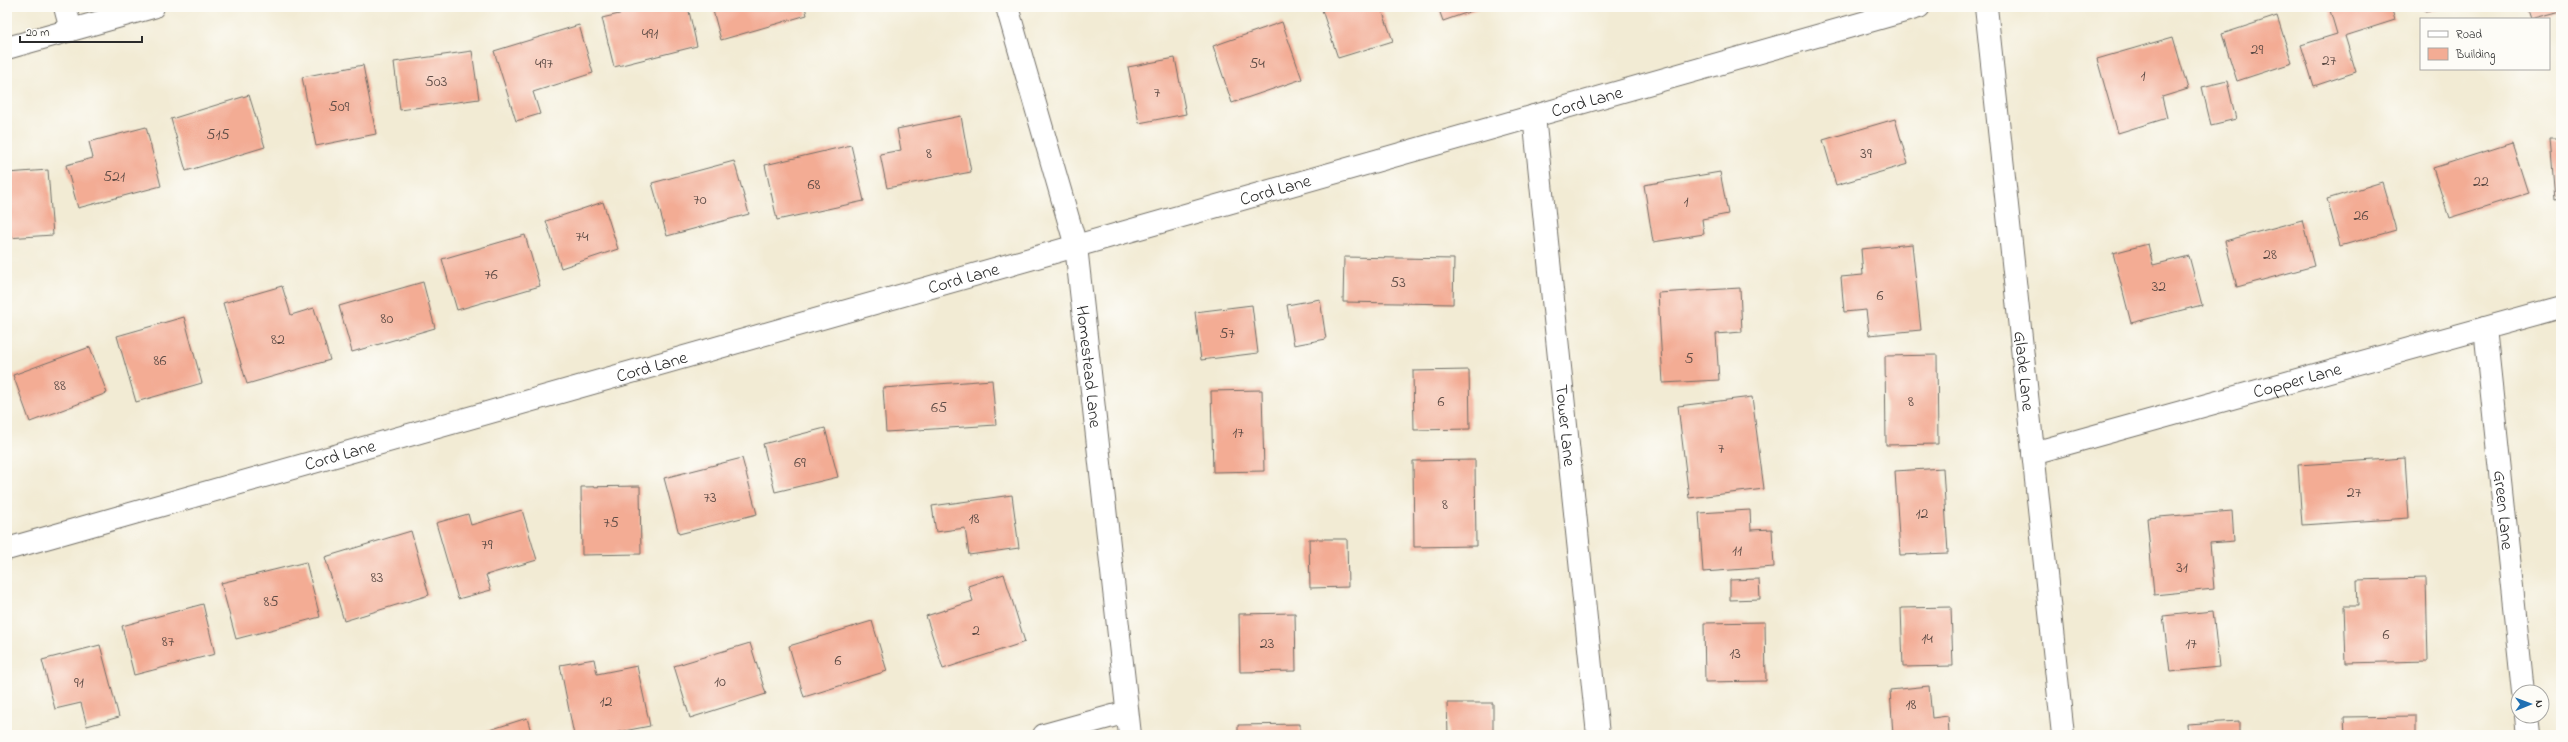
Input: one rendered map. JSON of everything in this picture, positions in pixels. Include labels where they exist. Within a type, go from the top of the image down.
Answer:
[{"type":"street","points":[[65,7],[71,30]]},
{"type":"street","points":[[7,48],[153,7]]},
{"type":"street","name":"Homestead Lane","points":[[1007,7],[1076,246],[1130,735]]},
{"type":"street","name":"Cord Lane","points":[[7,549],[1919,7]]},
{"type":"street","name":"Glade Lane","points":[[1986,7],[2063,735]]},
{"type":"street","name":"Tower Lane","points":[[1534,116],[1598,735]]},
{"type":"street","name":"Copper Lane","points":[[2033,453],[2561,307]]},
{"type":"street","name":"Green Lane","points":[[2485,328],[2522,684]]},
{"type":"street","points":[[1044,735],[1127,712]]},
{"type":"street","points":[[2527,724],[2528,735]]},
{"type":"building","points":[[649,7],[688,7],[697,46],[614,67],[602,18]]},
{"type":"building","points":[[712,7],[805,7],[807,15],[721,40]]},
{"type":"building","points":[[1321,7],[1381,7],[1393,41],[1338,58]]},
{"type":"building","points":[[1438,7],[1483,7],[1443,21]]},
{"type":"building","points":[[2329,7],[2391,7],[2395,20],[2345,36],[2356,72],[2314,86],[2301,45],[2337,34]]},
{"type":"building","points":[[2425,7],[2444,7],[2444,8],[2425,11]]},
{"type":"building","points":[[2527,7],[2561,7],[2561,11],[2531,18]]},
{"type":"building","points":[[2277,16],[2292,63],[2237,81],[2222,34]]},
{"type":"building","points":[[1282,22],[1302,79],[1232,103],[1213,46]]},
{"type":"building","points":[[579,25],[593,73],[533,92],[540,114],[516,121],[494,51]]},
{"type":"building","points":[[2173,37],[2188,89],[2162,97],[2167,118],[2118,133],[2097,59]]},
{"type":"building","points":[[472,51],[479,99],[400,110],[394,62]]},
{"type":"building","points":[[1175,58],[1186,114],[1139,123],[1128,67]]},
{"type":"building","points":[[363,65],[376,134],[316,146],[302,77]]},
{"type":"building","points":[[2227,81],[2236,119],[2211,125],[2202,87]]},
{"type":"building","points":[[249,95],[265,147],[186,171],[171,119]]},
{"type":"building","points":[[961,116],[971,172],[887,188],[880,154],[901,150],[897,129]]},
{"type":"building","points":[[1895,119],[1908,164],[1836,185],[1823,140]]},
{"type":"building","points":[[146,127],[161,186],[78,208],[66,165],[93,158],[89,142]]},
{"type":"building","points":[[2550,139],[2561,139],[2561,199],[2555,200]]},
{"type":"building","points":[[2512,143],[2528,193],[2449,218],[2433,168]]},
{"type":"building","points":[[851,145],[864,201],[777,220],[765,165]]},
{"type":"building","points":[[734,161],[749,214],[667,236],[652,183]]},
{"type":"building","points":[[48,170],[53,235],[7,238],[7,173]]},
{"type":"building","points":[[1720,172],[1728,214],[1702,219],[1704,234],[1653,242],[1644,185]]},
{"type":"building","points":[[2382,182],[2396,230],[2340,246],[2327,199]]},
{"type":"building","points":[[603,202],[618,249],[561,268],[546,221]]},
{"type":"building","points":[[2302,220],[2314,266],[2237,287],[2225,241]]},
{"type":"building","points":[[525,235],[540,286],[457,310],[442,259]]},
{"type":"building","points":[[1912,244],[1921,330],[1869,335],[1866,310],[1844,312],[1841,277],[1863,275],[1861,249]]},
{"type":"building","points":[[2148,244],[2153,265],[2189,256],[2202,305],[2131,323],[2113,253]]},
{"type":"building","points":[[1344,257],[1454,259],[1453,304],[1343,302]]},
{"type":"building","points":[[423,282],[435,328],[352,352],[339,306]]},
{"type":"building","points":[[282,286],[291,315],[314,308],[330,360],[247,384],[223,303]]},
{"type":"building","points":[[1740,288],[1742,332],[1716,334],[1719,380],[1663,383],[1658,293]]},
{"type":"building","points":[[1320,299],[1326,339],[1294,345],[1287,305]]},
{"type":"building","points":[[1252,305],[1258,353],[1201,360],[1195,312]]},
{"type":"building","points":[[184,317],[202,383],[136,402],[117,336]]},
{"type":"building","points":[[90,347],[107,393],[30,422],[13,375]]},
{"type":"building","points":[[1937,355],[1938,444],[1886,445],[1885,356]]},
{"type":"building","points":[[1469,370],[1470,429],[1414,430],[1413,371]]},
{"type":"building","points":[[992,380],[996,425],[886,432],[883,388]]},
{"type":"building","points":[[1262,390],[1264,471],[1213,472],[1211,391]]},
{"type":"building","points":[[1752,397],[1764,489],[1689,498],[1678,406]]},
{"type":"building","points":[[825,428],[838,477],[775,492],[763,444]]},
{"type":"building","points":[[742,458],[757,514],[679,534],[664,478]]},
{"type":"building","points":[[2405,458],[2409,518],[2302,525],[2298,465]]},
{"type":"building","points":[[1475,460],[1476,546],[1414,547],[1413,461]]},
{"type":"building","points":[[1943,468],[1948,553],[1900,555],[1895,471]]},
{"type":"building","points":[[640,486],[641,554],[582,555],[581,487]]},
{"type":"building","points":[[1012,495],[1019,548],[969,555],[965,528],[936,532],[932,506]]},
{"type":"building","points":[[522,510],[537,560],[486,575],[491,590],[458,599],[436,523],[468,514],[471,525]]},
{"type":"building","points":[[1750,510],[1751,530],[1772,529],[1774,567],[1703,572],[1699,513]]},
{"type":"building","points":[[2232,511],[2234,541],[2210,543],[2214,589],[2154,595],[2147,518]]},
{"type":"building","points":[[411,531],[429,595],[344,621],[325,557]]},
{"type":"building","points":[[1309,539],[1347,539],[1348,587],[1310,588]]},
{"type":"building","points":[[306,562],[320,617],[236,639],[221,583]]},
{"type":"building","points":[[1004,574],[1025,642],[943,669],[926,616],[973,601],[968,586]]},
{"type":"building","points":[[2426,578],[2428,661],[2346,663],[2344,606],[2358,606],[2357,580]]},
{"type":"building","points":[[1759,579],[1760,599],[1730,600],[1730,580]]},
{"type":"building","points":[[203,604],[215,654],[134,675],[122,626]]},
{"type":"building","points":[[1951,607],[1953,666],[1903,667],[1901,608]]},
{"type":"building","points":[[2213,611],[2219,667],[2170,672],[2163,616]]},
{"type":"building","points":[[1295,613],[1296,671],[1240,672],[1239,614]]},
{"type":"building","points":[[872,621],[887,671],[804,697],[789,646]]},
{"type":"building","points":[[1765,622],[1766,681],[1705,682],[1704,623]]},
{"type":"building","points":[[750,643],[766,694],[690,718],[674,666]]},
{"type":"building","points":[[100,645],[119,717],[87,726],[81,703],[55,709],[42,660]]},
{"type":"building","points":[[594,659],[597,674],[637,666],[650,726],[603,735],[574,735],[560,665]]},
{"type":"building","points":[[1929,686],[1932,718],[1948,716],[1949,735],[1893,735],[1890,690]]},
{"type":"building","points":[[1447,703],[1493,703],[1493,735],[1448,735]]},
{"type":"building","points":[[2416,716],[2416,735],[2345,735],[2344,717]]},
{"type":"building","points":[[527,718],[532,735],[474,735]]},
{"type":"building","points":[[2239,721],[2239,735],[2188,735],[2187,724]]},
{"type":"building","points":[[1300,724],[1300,735],[1238,735],[1238,725]]}]
